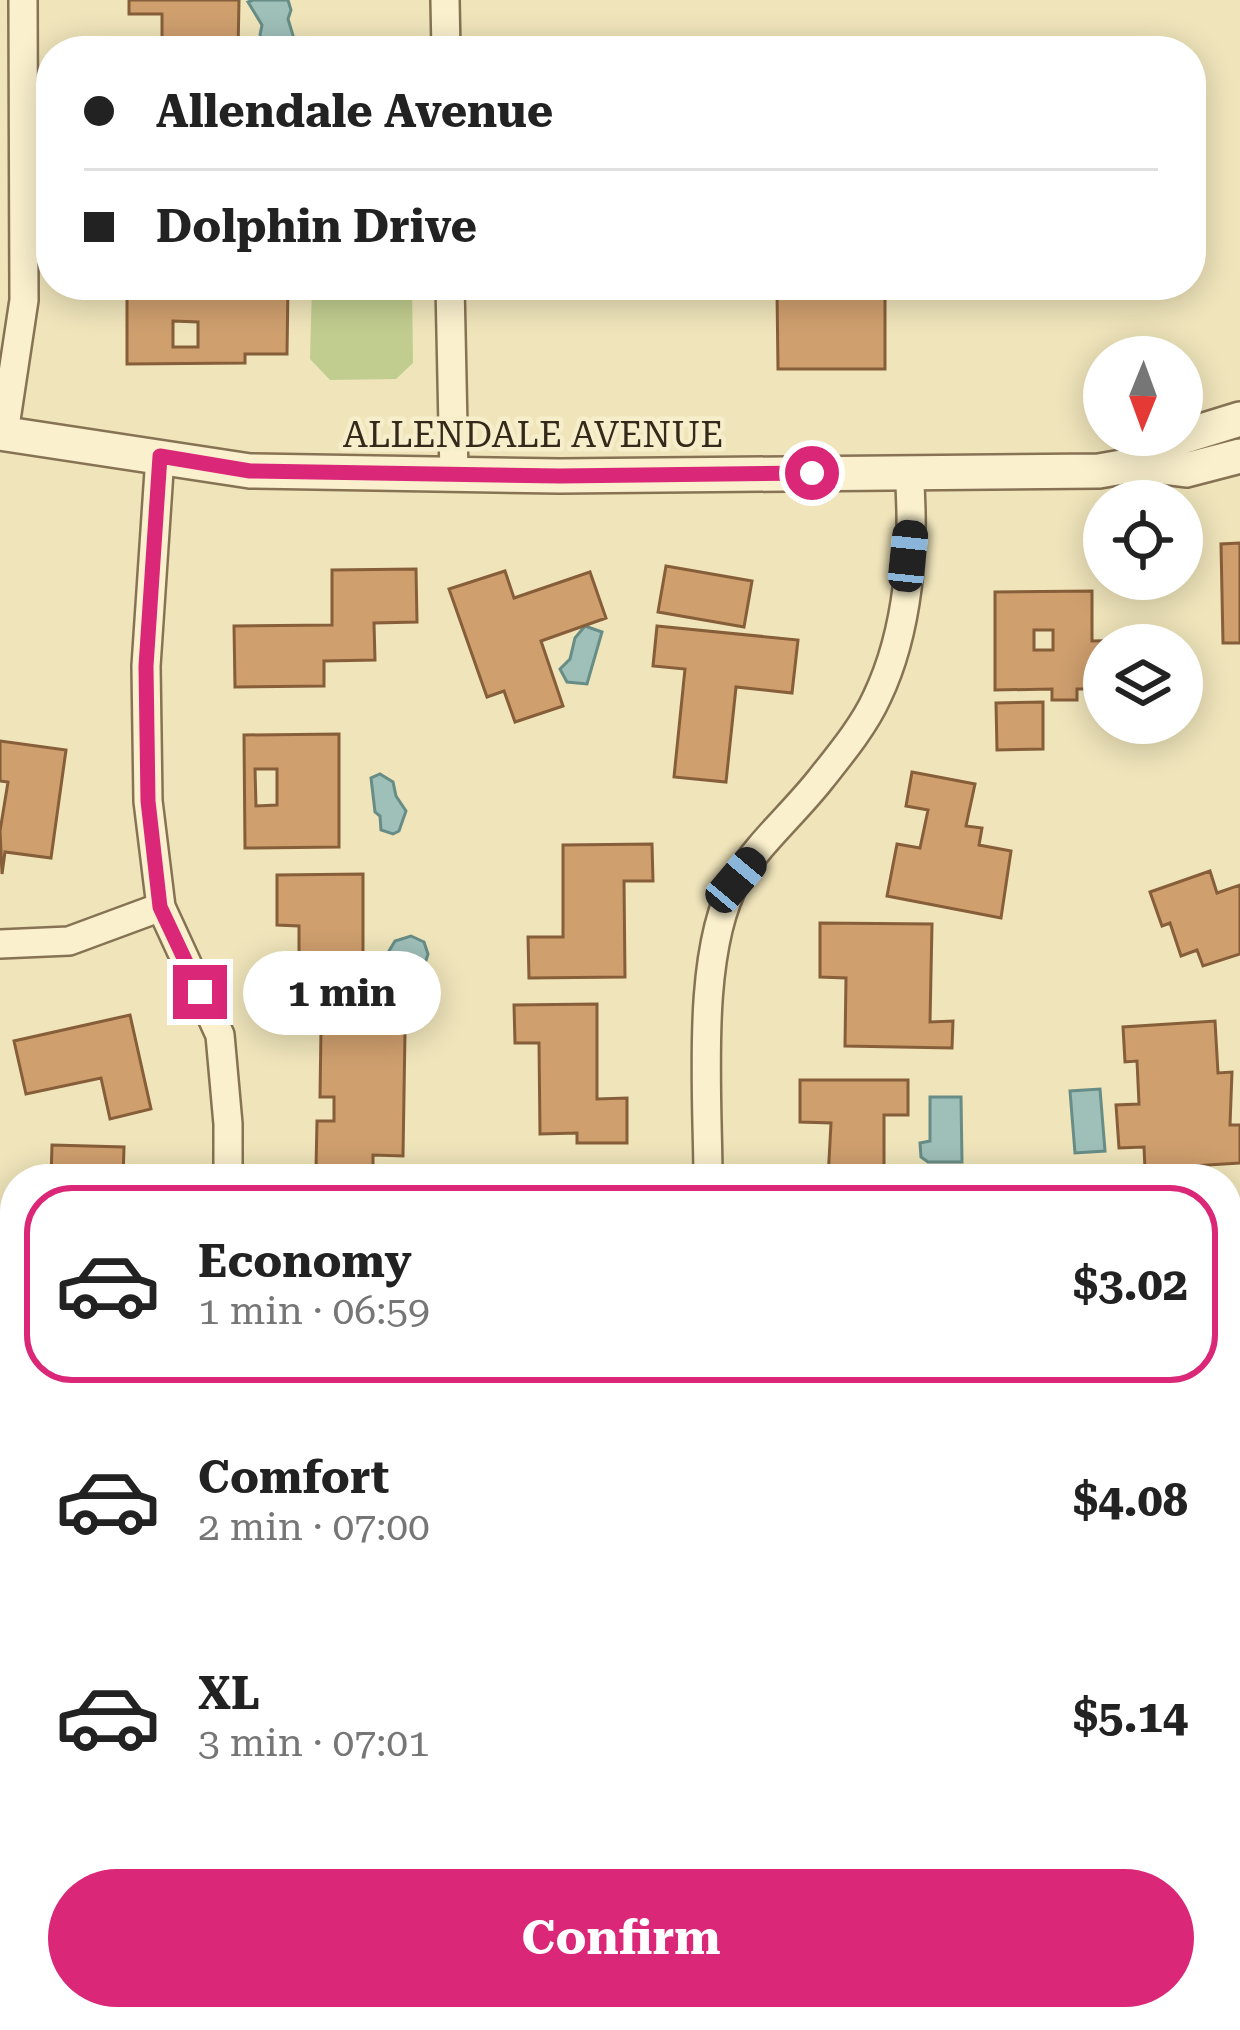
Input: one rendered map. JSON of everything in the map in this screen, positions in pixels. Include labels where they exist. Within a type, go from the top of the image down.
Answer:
[{"type":"street","points":[[2,433],[24,300],[23,0]]},
{"type":"street","points":[[446,0],[446,36]]},
{"type":"street","points":[[450,300],[454,475]]},
{"type":"street","name":"ALLENDALE AVENUE","points":[[1139,464],[1172,440],[1240,419]]},
{"type":"street","name":"ALLENDALE AVENUE","points":[[2,433],[250,471],[454,475],[1099,471],[1139,464],[1186,470],[1240,456]]},
{"type":"street","points":[[160,456],[146,666],[148,801],[160,907],[220,1035],[228,1164]]},
{"type":"street","points":[[708,1164],[707,1012],[713,949],[736,880],[822,778],[877,700],[899,636],[913,517],[909,472]]},
{"type":"street","points":[[0,944],[69,941],[160,907]]},
{"type":"green space","points":[[312,300],[412,300],[413,363],[396,379],[330,380],[310,359]]},
{"type":"water","points":[[288,0],[293,36],[260,36],[262,25],[248,2]]},
{"type":"water","points":[[585,626],[602,632],[587,684],[567,682],[560,669],[570,659],[575,638]]},
{"type":"water","points":[[380,774],[393,782],[406,811],[399,831],[393,834],[381,830],[375,812],[371,778]]},
{"type":"water","points":[[411,936],[424,942],[428,954],[423,970],[429,986],[415,997],[398,991],[389,951],[395,941]]},
{"type":"water","points":[[1100,1089],[1105,1151],[1075,1153],[1070,1091]]},
{"type":"water","points":[[930,1097],[961,1097],[962,1162],[928,1162],[921,1157],[920,1143],[930,1141]]},
{"type":"building","points":[[129,0],[239,0],[238,36],[162,36],[162,14],[129,14]]},
{"type":"building","points":[[127,300],[288,300],[287,354],[245,354],[245,363],[127,364]],"holes":[[[173,321],[198,322],[198,347],[173,347]]]},
{"type":"building","points":[[777,300],[885,300],[885,369],[778,369]]},
{"type":"building","points":[[1240,543],[1240,643],[1223,643],[1221,544]]},
{"type":"building","points":[[666,566],[752,581],[744,627],[658,612]]},
{"type":"building","points":[[416,569],[417,622],[374,623],[375,660],[324,661],[324,686],[235,687],[234,626],[332,625],[332,570]]},
{"type":"building","points":[[505,571],[514,598],[590,572],[606,618],[541,641],[563,706],[515,722],[504,691],[487,697],[449,589]]},
{"type":"building","points":[[1083,591],[1083,600],[1092,600],[1092,624],[1083,624],[1083,689],[1077,689],[1077,700],[1052,700],[1052,689],[995,690],[995,592]],"holes":[[[1034,630],[1053,630],[1053,650],[1034,650]]]},
{"type":"building","points":[[657,626],[798,640],[792,693],[736,687],[726,782],[674,777],[685,669],[653,666]]},
{"type":"building","points":[[1043,702],[1043,749],[997,750],[996,703]]},
{"type":"building","points":[[339,734],[339,847],[245,848],[244,735]],"holes":[[[255,769],[277,769],[277,805],[256,806]]]},
{"type":"building","points":[[0,741],[66,750],[51,858],[5,852],[2,874],[0,831],[8,782],[0,781]]},
{"type":"building","points":[[912,772],[975,784],[966,826],[982,828],[979,845],[1011,851],[1001,918],[887,896],[897,844],[920,848],[928,810],[906,806]]},
{"type":"building","points":[[652,844],[653,881],[624,881],[625,977],[529,978],[528,937],[563,937],[563,845]]},
{"type":"building","points":[[1210,871],[1217,893],[1240,885],[1240,954],[1203,966],[1197,950],[1181,956],[1170,923],[1162,926],[1150,892]]},
{"type":"building","points":[[363,874],[363,969],[386,969],[387,1005],[299,1005],[299,926],[277,925],[277,875]]},
{"type":"building","points":[[820,923],[932,924],[930,1022],[953,1021],[952,1048],[845,1046],[846,978],[820,977]]},
{"type":"building","points":[[597,1004],[597,1099],[627,1098],[627,1143],[577,1143],[577,1133],[540,1134],[539,1043],[515,1043],[514,1005]]},
{"type":"building","points":[[130,1015],[151,1109],[110,1119],[101,1078],[26,1094],[14,1041]]},
{"type":"building","points":[[1215,1021],[1218,1073],[1232,1072],[1230,1125],[1240,1125],[1240,1163],[1145,1164],[1144,1147],[1119,1148],[1116,1105],[1139,1104],[1137,1061],[1125,1062],[1123,1027]]},
{"type":"building","points":[[321,1030],[405,1032],[403,1156],[373,1155],[373,1164],[316,1164],[317,1121],[334,1121],[334,1097],[320,1097]]},
{"type":"building","points":[[800,1080],[908,1080],[908,1115],[884,1115],[884,1164],[829,1164],[831,1123],[800,1122]]},
{"type":"building","points":[[52,1145],[124,1147],[123,1164],[51,1164]]},
{"type":"route","points":[[200,992],[160,907],[148,801],[146,666],[160,456],[250,471],[560,476],[812,473]]}]
